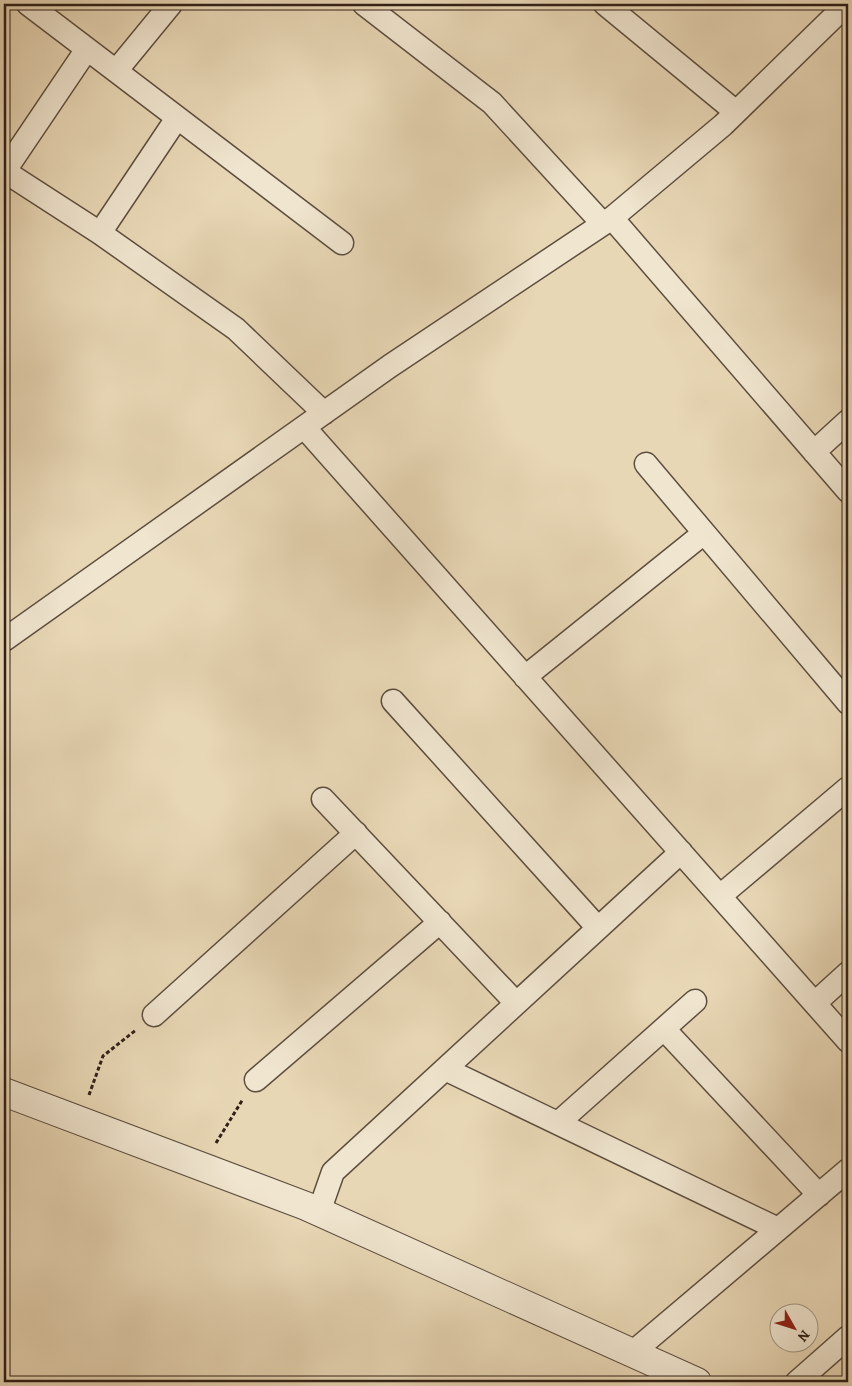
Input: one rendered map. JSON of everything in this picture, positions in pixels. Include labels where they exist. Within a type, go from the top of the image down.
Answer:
[{"type":"street","points":[[28,4],[342,243]]},
{"type":"street","points":[[116,71],[171,4]]},
{"type":"street","points":[[364,4],[492,103],[608,221],[848,491]]},
{"type":"street","points":[[606,4],[736,112]]},
{"type":"street","points":[[4,640],[390,366],[608,221],[736,112],[847,4]]},
{"type":"street","points":[[87,49],[4,171],[100,233],[236,329],[324,412]]},
{"type":"street","points":[[100,233],[177,118]]},
{"type":"street","points":[[814,452],[848,421]]},
{"type":"street","points":[[304,427],[848,1041]]},
{"type":"street","points":[[646,464],[848,703]]},
{"type":"street","points":[[525,677],[704,533]]},
{"type":"street","points":[[393,701],[598,928]]},
{"type":"street","points":[[720,896],[848,788]]},
{"type":"street","points":[[323,798],[516,1003]]},
{"type":"street","points":[[154,1015],[356,833]]},
{"type":"street","points":[[319,1212],[333,1172],[681,852]]},
{"type":"street","points":[[256,1080],[440,922]]},
{"type":"street","points":[[815,1003],[848,973]]},
{"type":"street","points":[[558,1123],[695,1002]]},
{"type":"street","points":[[664,1029],[819,1195]]},
{"type":"street","points":[[445,1069],[778,1229]]},
{"type":"street","points":[[4,1092],[319,1212],[698,1382]]},
{"type":"street","points":[[632,1353],[848,1170]]},
{"type":"street","points":[[797,1382],[848,1337]]},
{"type":"path","points":[[79,1120],[103,1056],[154,1015]]},
{"type":"path","points":[[204,1167],[227,1122],[256,1080]]}]
